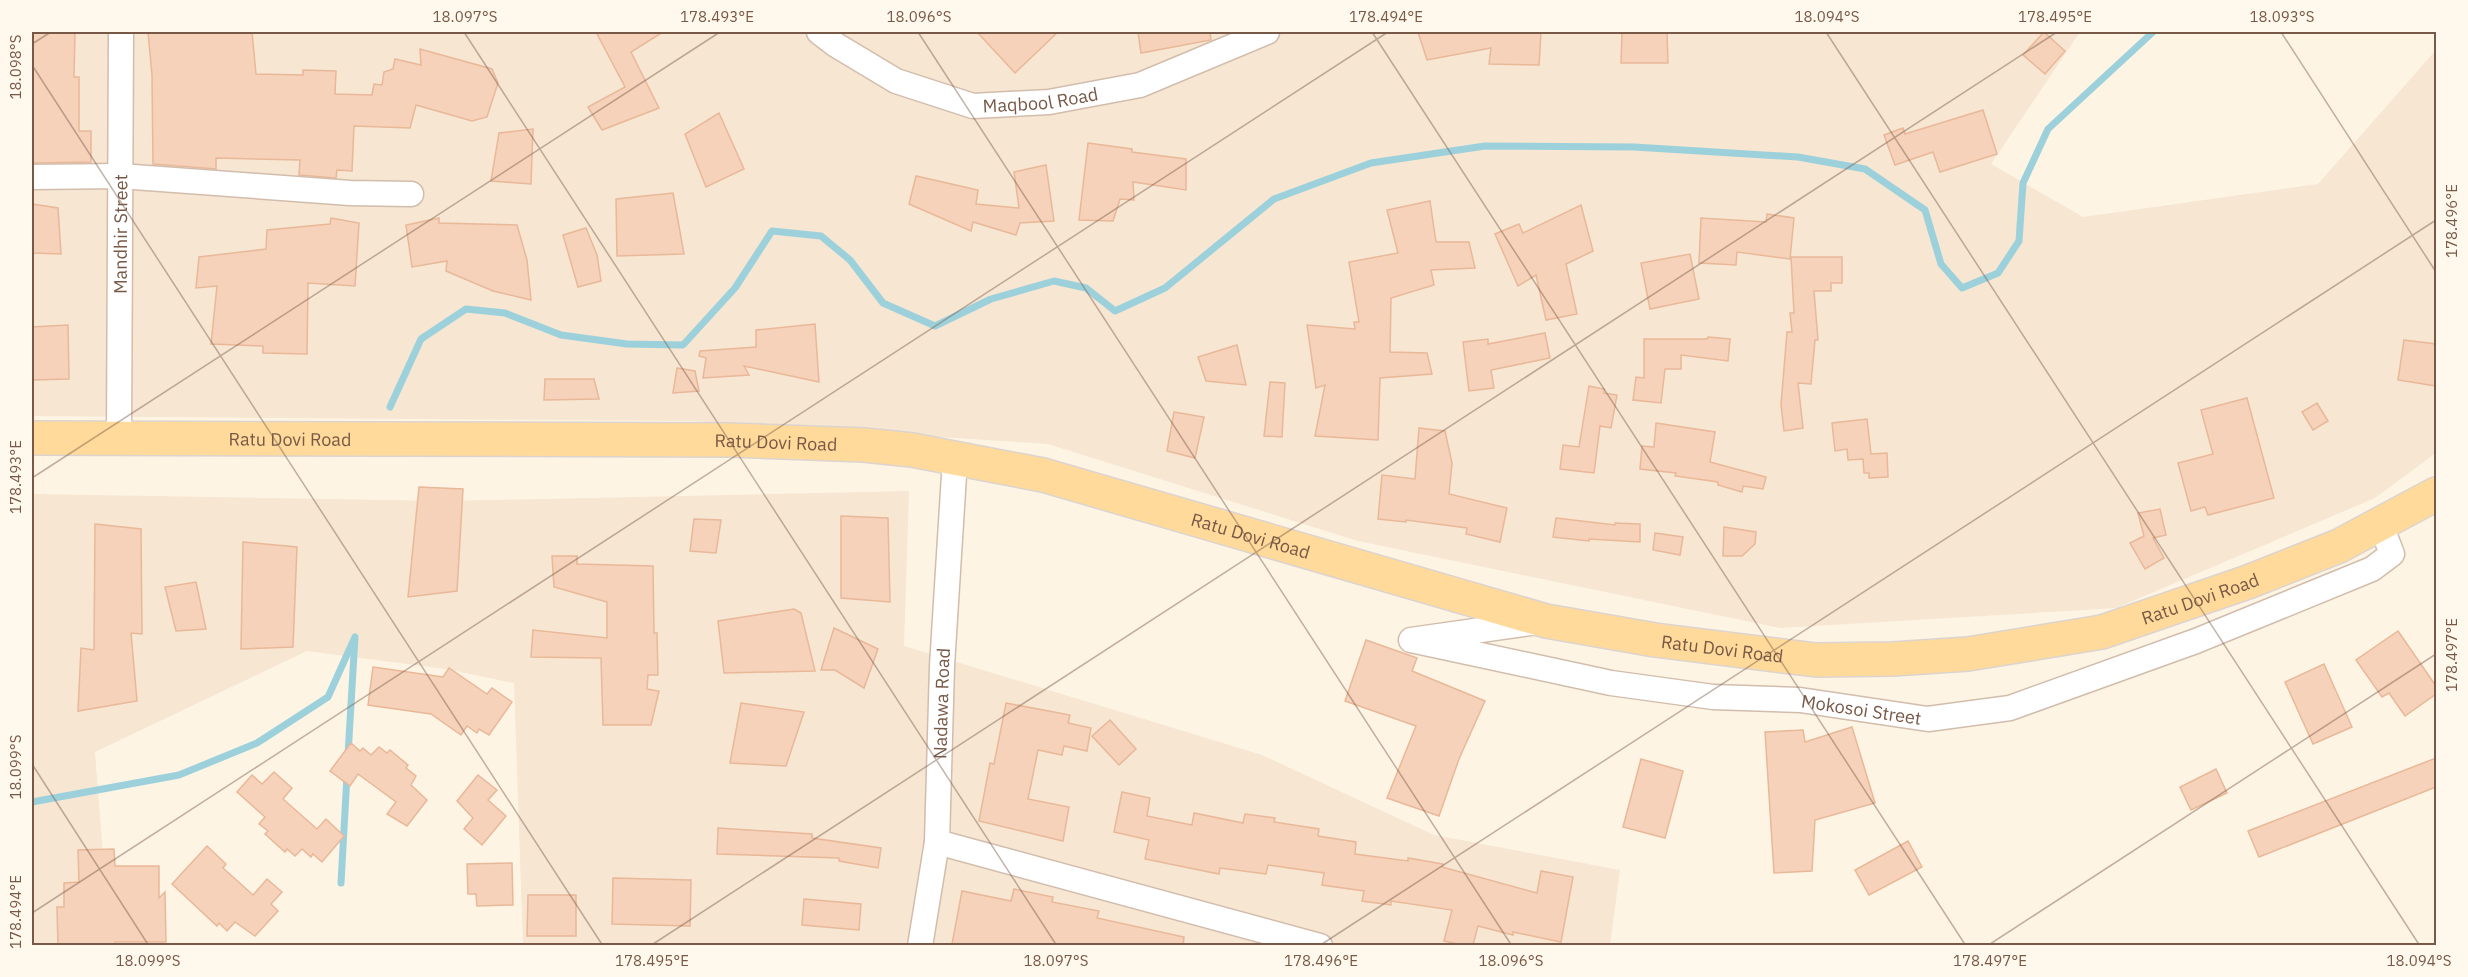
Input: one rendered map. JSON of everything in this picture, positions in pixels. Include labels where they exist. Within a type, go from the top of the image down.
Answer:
[{"type":"main road","name":"Ratu Dovi Road","points":[[32,438],[729,440],[864,445],[912,450],[1043,475],[1546,621],[1655,640],[1816,660],[1893,659],[1968,654],[2102,632],[2248,582],[2338,546],[2436,494]]},
{"type":"street","name":"Mandhir Street","points":[[119,438],[121,32]]},
{"type":"street","name":"Maqbool Road","points":[[819,32],[836,45],[896,81],[973,106],[1049,102],[1140,85],[1267,32]]},
{"type":"street","points":[[32,177],[120,176],[339,192],[411,194]]},
{"type":"street","name":"Nadawa Road","points":[[920,945],[936,842],[942,666],[956,459]]},
{"type":"street","name":"Mokosoi Street","points":[[1546,621],[1411,640],[1611,683],[1713,697],[1800,700],[1929,719],[2010,708],[2196,641],[2372,569],[2392,554],[2381,525]]},
{"type":"street","points":[[936,842],[1320,945]]},
{"type":"shaded area","points":[[32,32],[2080,32],[1991,164],[2083,217],[2318,184],[2436,50],[2436,453],[2375,498],[2116,608],[1780,628],[1358,541],[1048,444],[691,421],[32,416]]},
{"type":"shaded area","points":[[909,491],[904,646],[1262,755],[1434,835],[1620,870],[1610,945],[523,945],[514,683],[446,669],[307,651],[95,752],[110,945],[32,946],[32,494],[445,501]]},
{"type":"building","points":[[32,32],[75,32],[74,77],[79,77],[79,131],[91,131],[91,162],[32,163]]},
{"type":"building","points":[[148,32],[252,32],[256,74],[303,75],[303,70],[336,71],[335,94],[372,95],[374,84],[382,85],[384,72],[393,69],[395,59],[421,65],[420,49],[492,69],[498,83],[487,117],[472,121],[416,105],[410,128],[354,126],[352,171],[337,170],[336,178],[299,175],[300,160],[216,158],[216,169],[153,164],[152,75]]},
{"type":"building","points":[[596,32],[663,32],[631,52],[659,108],[602,130],[588,107],[625,87]]},
{"type":"building","points":[[977,32],[1058,32],[1015,73]]},
{"type":"building","points":[[1138,32],[1210,32],[1211,40],[1141,53]]},
{"type":"building","points":[[1418,32],[1541,32],[1539,65],[1489,64],[1491,48],[1427,60]]},
{"type":"building","points":[[1622,32],[1667,32],[1668,63],[1621,63]]},
{"type":"building","points":[[2044,32],[2065,51],[2045,74],[2023,55]]},
{"type":"building","points":[[1983,110],[1997,154],[1940,172],[1933,152],[1895,165],[1884,135],[1903,128],[1905,134]]},
{"type":"building","points":[[719,113],[744,169],[706,187],[685,134]]},
{"type":"building","points":[[533,129],[531,184],[491,181],[499,133]]},
{"type":"building","points":[[1088,143],[1186,159],[1186,190],[1133,182],[1134,200],[1120,199],[1113,221],[1079,220]]},
{"type":"building","points":[[1046,165],[1054,221],[1020,223],[1016,235],[973,222],[971,231],[909,204],[916,176],[978,190],[976,204],[1019,208],[1014,172]]},
{"type":"building","points":[[673,193],[684,254],[617,256],[616,199]]},
{"type":"building","points":[[1430,201],[1436,242],[1469,242],[1475,268],[1431,270],[1434,285],[1391,298],[1390,352],[1427,353],[1432,374],[1380,378],[1378,440],[1315,436],[1325,385],[1316,388],[1307,325],[1355,329],[1354,322],[1359,322],[1349,262],[1398,253],[1387,210]]},
{"type":"building","points":[[32,204],[58,208],[61,254],[32,253]]},
{"type":"building","points":[[1581,205],[1593,251],[1566,264],[1577,314],[1546,320],[1536,275],[1518,286],[1495,234],[1519,224],[1523,233]]},
{"type":"building","points":[[1767,214],[1794,218],[1790,259],[1737,252],[1736,265],[1699,263],[1701,218],[1766,222]]},
{"type":"building","points":[[331,218],[359,223],[355,286],[308,283],[307,354],[263,353],[263,346],[211,344],[217,286],[196,288],[199,257],[266,249],[267,230],[330,224]]},
{"type":"building","points":[[439,218],[439,223],[517,225],[527,260],[531,300],[493,291],[446,271],[447,261],[412,267],[406,225]]},
{"type":"building","points":[[586,228],[597,255],[601,281],[578,287],[563,235]]},
{"type":"building","points":[[1690,254],[1699,299],[1650,309],[1641,263]]},
{"type":"building","points":[[1791,257],[1842,257],[1842,283],[1831,283],[1831,291],[1814,291],[1818,340],[1815,340],[1811,384],[1798,383],[1803,428],[1784,431],[1781,405],[1787,332],[1792,332],[1790,313],[1794,313]]},
{"type":"building","points":[[815,324],[819,382],[744,366],[749,375],[703,378],[706,358],[699,356],[700,351],[756,347],[756,330]]},
{"type":"building","points":[[68,325],[69,379],[32,380],[32,327]]},
{"type":"building","points":[[1545,333],[1550,358],[1491,370],[1494,388],[1469,391],[1463,342],[1488,339],[1488,344]]},
{"type":"building","points":[[1708,337],[1730,339],[1728,361],[1681,355],[1681,369],[1665,369],[1661,403],[1633,400],[1636,377],[1644,378],[1644,339],[1707,339]]},
{"type":"building","points":[[2404,340],[2436,344],[2436,386],[2398,380]]},
{"type":"building","points":[[1237,345],[1246,385],[1206,381],[1198,357]]},
{"type":"building","points":[[677,368],[695,371],[699,391],[673,393]]},
{"type":"building","points":[[545,379],[594,379],[599,399],[544,400]]},
{"type":"building","points":[[1270,382],[1285,383],[1282,437],[1264,436]]},
{"type":"building","points":[[1589,386],[1604,389],[1604,393],[1617,395],[1611,428],[1600,426],[1594,473],[1560,469],[1563,445],[1579,447]]},
{"type":"building","points":[[2247,398],[2274,498],[2208,515],[2205,507],[2191,511],[2178,463],[2213,454],[2201,410]]},
{"type":"building","points":[[2317,403],[2328,421],[2313,430],[2302,412]]},
{"type":"building","points":[[1174,412],[1204,417],[1195,458],[1167,451]]},
{"type":"building","points":[[1867,419],[1871,454],[1887,453],[1888,477],[1869,478],[1869,473],[1864,473],[1863,459],[1848,460],[1847,449],[1835,451],[1832,423]]},
{"type":"building","points":[[1656,423],[1715,432],[1710,462],[1766,477],[1763,489],[1743,486],[1742,492],[1718,485],[1718,482],[1675,476],[1676,473],[1640,469],[1642,446],[1654,447]]},
{"type":"building","points":[[1419,428],[1445,431],[1452,463],[1449,494],[1507,508],[1500,542],[1466,534],[1467,528],[1406,520],[1406,522],[1378,519],[1382,475],[1415,479]]},
{"type":"building","points":[[419,487],[463,489],[457,591],[408,597]]},
{"type":"building","points":[[2160,509],[2166,535],[2153,538],[2164,558],[2145,569],[2130,543],[2144,536],[2138,513]]},
{"type":"building","points":[[841,516],[888,518],[890,602],[841,598]]},
{"type":"building","points":[[1556,518],[1615,525],[1615,523],[1640,524],[1640,542],[1589,539],[1589,541],[1553,537]]},
{"type":"building","points":[[694,519],[721,520],[716,553],[690,551]]},
{"type":"building","points":[[95,524],[141,529],[142,634],[131,633],[137,701],[78,711],[81,648],[94,650]]},
{"type":"building","points":[[1724,527],[1756,532],[1755,544],[1742,556],[1723,556]]},
{"type":"building","points":[[1655,533],[1683,537],[1680,555],[1653,550]]},
{"type":"building","points":[[243,542],[297,547],[293,647],[241,649]]},
{"type":"building","points":[[552,556],[577,556],[577,564],[653,566],[654,633],[657,633],[658,675],[648,675],[647,689],[659,691],[651,725],[603,725],[601,658],[531,657],[533,630],[607,638],[607,602],[554,587]]},
{"type":"building","points":[[196,582],[206,629],[176,631],[165,587]]},
{"type":"building","points":[[794,609],[801,613],[815,671],[724,673],[718,621]]},
{"type":"building","points":[[834,628],[878,649],[864,688],[835,670],[821,670]]},
{"type":"building","points":[[2398,631],[2436,686],[2436,694],[2405,716],[2389,693],[2382,697],[2356,660]]},
{"type":"building","points":[[1366,640],[1417,658],[1412,671],[1485,701],[1459,759],[1439,816],[1387,798],[1416,726],[1345,701]]},
{"type":"building","points":[[2324,664],[2352,727],[2313,744],[2285,682]]},
{"type":"building","points":[[373,667],[443,677],[449,668],[487,694],[492,688],[512,702],[489,735],[479,729],[477,733],[467,726],[461,735],[431,714],[368,705]]},
{"type":"building","points":[[741,703],[804,712],[786,766],[730,763]]},
{"type":"building","points":[[1006,703],[1070,715],[1068,723],[1091,728],[1087,751],[1064,746],[1062,755],[1038,750],[1028,799],[1069,807],[1063,841],[979,821],[990,763],[994,764]]},
{"type":"building","points":[[1110,720],[1136,749],[1119,765],[1092,736]]},
{"type":"building","points":[[1852,727],[1875,803],[1815,820],[1812,871],[1774,873],[1765,732],[1803,730],[1805,742]]},
{"type":"building","points":[[351,743],[360,751],[363,748],[371,755],[379,747],[387,753],[390,750],[408,765],[406,768],[416,776],[411,785],[427,800],[407,826],[387,814],[396,802],[358,774],[350,786],[330,771]]},
{"type":"building","points":[[2436,758],[2436,787],[2259,857],[2248,831]]},
{"type":"building","points":[[1641,759],[1683,771],[1665,838],[1623,827]]},
{"type":"building","points":[[2216,769],[2227,793],[2191,810],[2180,787]]},
{"type":"building","points":[[274,772],[292,788],[283,799],[317,829],[326,819],[344,836],[322,862],[313,854],[311,857],[302,849],[295,856],[287,849],[285,852],[265,834],[268,831],[259,824],[265,817],[237,792],[252,775],[262,784]]},
{"type":"building","points":[[478,775],[497,790],[488,800],[506,816],[482,845],[464,829],[473,818],[457,801]]},
{"type":"building","points":[[1122,792],[1150,798],[1147,816],[1192,825],[1194,813],[1243,823],[1245,814],[1275,818],[1274,822],[1319,829],[1318,836],[1356,842],[1355,854],[1408,861],[1408,858],[1443,864],[1442,867],[1537,893],[1541,871],[1573,877],[1561,942],[1513,932],[1513,935],[1478,926],[1473,945],[1462,945],[1444,941],[1452,910],[1391,901],[1391,905],[1362,901],[1364,891],[1322,885],[1324,873],[1268,865],[1266,874],[1220,868],[1219,874],[1145,859],[1149,840],[1114,832]]},
{"type":"building","points":[[718,828],[812,834],[812,838],[881,848],[878,868],[839,861],[839,858],[717,854]]},
{"type":"building","points":[[1908,841],[1922,867],[1869,895],[1855,870]]},
{"type":"building","points":[[207,846],[226,864],[223,868],[253,895],[267,879],[282,892],[271,904],[278,911],[255,936],[235,922],[227,931],[219,923],[217,926],[172,884]]},
{"type":"building","points":[[114,849],[115,866],[159,866],[159,898],[165,892],[166,942],[58,945],[57,907],[64,907],[64,883],[79,882],[78,850]]},
{"type":"building","points":[[512,863],[513,905],[477,906],[476,894],[468,894],[467,864]]},
{"type":"building","points":[[613,878],[691,880],[690,926],[612,924]]},
{"type":"building","points":[[1014,889],[1053,897],[1052,902],[1099,911],[1097,918],[1184,937],[1183,945],[952,944],[962,891],[1011,901]]},
{"type":"building","points":[[528,895],[576,895],[576,936],[527,936]]},
{"type":"building","points":[[804,899],[861,904],[859,930],[802,925]]},
{"type":"waterway","points":[[390,407],[421,339],[466,309],[505,313],[561,335],[627,344],[683,345],[735,288],[772,231],[821,236],[850,260],[883,303],[935,326],[991,299],[1054,281],[1086,288],[1115,311],[1165,288],[1274,199],[1371,163],[1485,146],[1634,147],[1798,157],[1865,169],[1925,210],[1941,264],[1962,288],[1998,273],[2019,241],[2023,183],[2048,129],[2153,32]]},
{"type":"waterway","points":[[32,802],[179,775],[257,743],[328,697],[355,637],[348,755]]},
{"type":"waterway","points":[[341,883],[347,775]]}]
